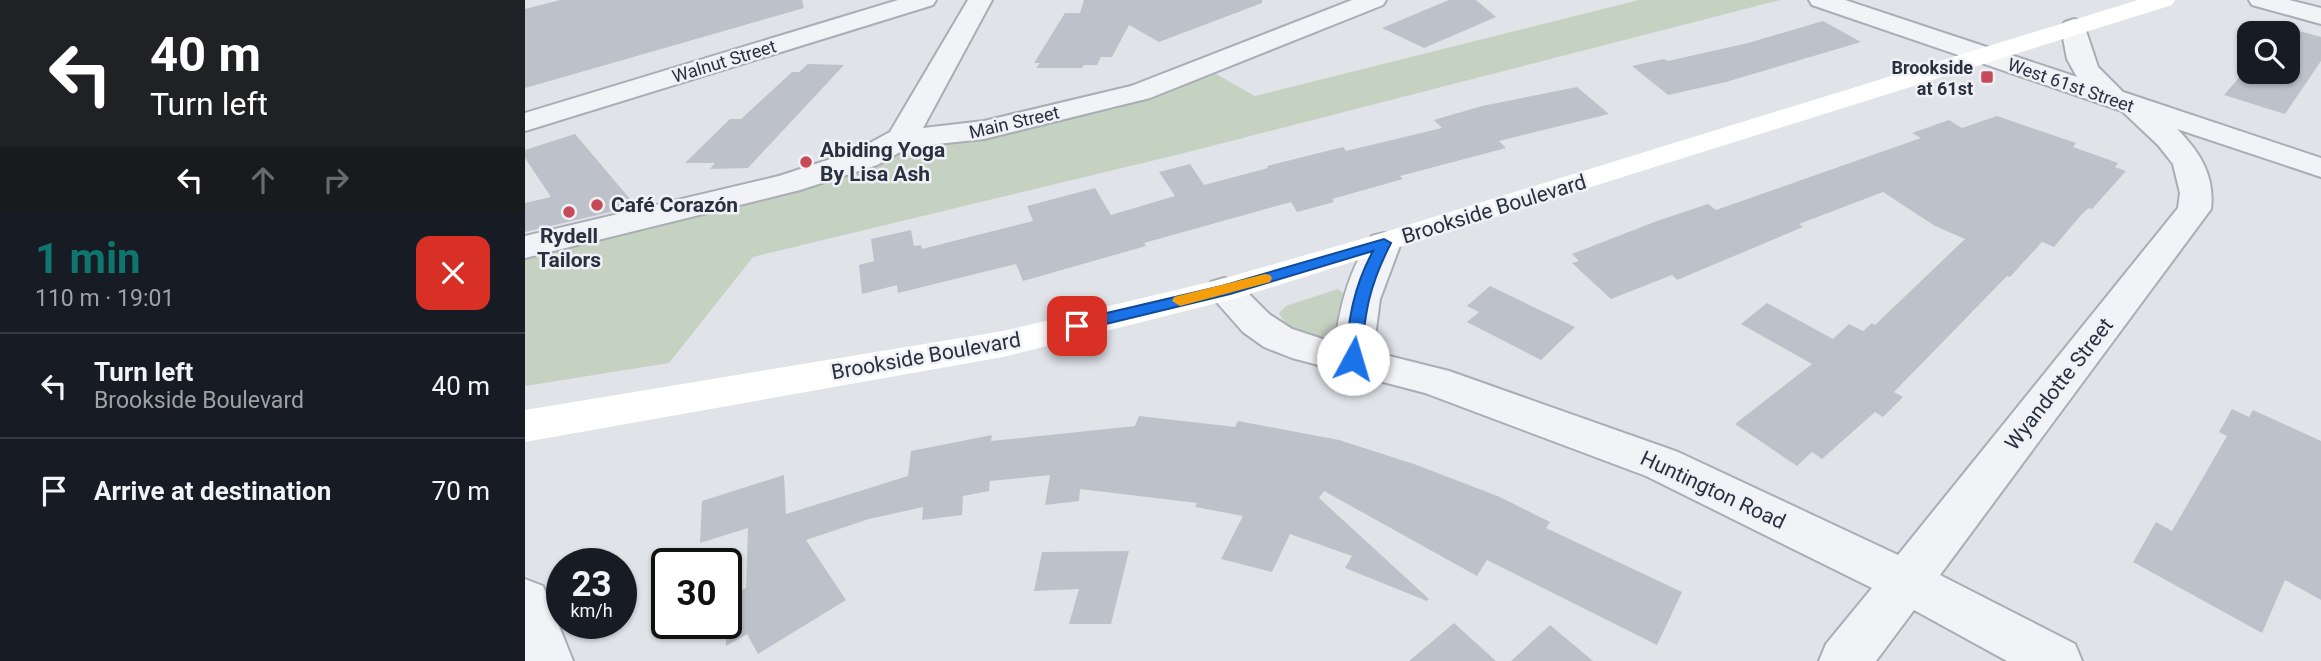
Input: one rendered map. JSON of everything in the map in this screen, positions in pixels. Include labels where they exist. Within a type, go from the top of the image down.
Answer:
[{"type":"main road","name":"Brookside Boulevard","points":[[525,426],[1003,344],[1224,290],[1384,243],[2163,0]]},
{"type":"street","name":"Walnut Street","points":[[525,122],[924,0]]},
{"type":"street","points":[[902,138],[980,0]]},
{"type":"street","name":"Main Street","points":[[525,247],[789,183],[866,158],[902,138],[953,135],[1150,89],[1374,0]]},
{"type":"street","name":"West 61st Street","points":[[1821,0],[2321,168]]},
{"type":"street","points":[[2261,0],[2321,16]]},
{"type":"street","points":[[2074,27],[2077,53],[2094,82],[2123,102],[2190,163],[2198,182]]},
{"type":"street","points":[[926,95],[947,110],[962,116],[999,120],[1024,118]]},
{"type":"street","points":[[2198,182],[2206,162],[2225,150],[2246,149],[2277,154]]},
{"type":"street","name":"Wyandotte Street","points":[[1845,661],[2194,209],[2198,182]]},
{"type":"street","points":[[1353,359],[1357,307],[1369,272],[1384,243]]},
{"type":"street","name":"Huntington Road","points":[[1224,290],[1256,323],[1278,338],[1306,349],[1435,381],[1662,464],[1906,581],[2056,661]]},
{"type":"street","points":[[525,601],[547,661]]},
{"type":"green space","points":[[1639,0],[1780,0],[1180,154],[753,257],[669,363],[525,386],[525,254],[905,150],[1116,109],[1216,74],[1255,96]]},
{"type":"green space","points":[[1338,289],[1346,296],[1339,335],[1314,336],[1305,333],[1289,326],[1279,313],[1286,306]]},
{"type":"building","points":[[560,0],[802,0],[804,8],[525,88],[525,9]]},
{"type":"building","points":[[1084,0],[1262,0],[1262,3],[1159,42],[1129,25],[1112,57],[1101,57],[1097,65],[1084,65],[1082,68],[1036,68],[1040,63],[1034,63],[1065,13],[1080,13]]},
{"type":"building","points":[[1449,0],[1476,0],[1496,17],[1424,48],[1382,28]]},
{"type":"building","points":[[1823,21],[1861,42],[1726,82],[1668,95],[1632,66],[1748,43]]},
{"type":"building","points":[[2300,31],[2321,37],[2321,61],[2285,114],[2224,95],[2237,80],[2237,84],[2300,84]]},
{"type":"building","points":[[808,64],[844,65],[748,168],[710,169],[715,163],[685,163],[730,119],[741,119],[792,72],[799,72]]},
{"type":"building","points":[[1577,87],[1609,114],[1499,141],[1506,148],[1400,176],[1403,179],[1332,199],[1334,202],[1297,212],[1291,202],[1144,243],[1146,246],[1023,281],[1016,264],[898,293],[897,285],[862,294],[859,265],[874,261],[871,239],[911,230],[914,246],[921,245],[922,249],[1033,221],[1027,206],[1095,188],[1111,215],[1175,196],[1159,172],[1190,164],[1204,185],[1343,147],[1346,151],[1442,128],[1434,120],[1482,106]]},
{"type":"building","points":[[1997,116],[2076,143],[2073,147],[2118,163],[2115,167],[2126,171],[2092,209],[2089,208],[2081,215],[2054,247],[2042,242],[2010,277],[2007,276],[1894,392],[1903,397],[1883,417],[1875,412],[1822,459],[1812,452],[1797,466],[1735,424],[1812,364],[1741,324],[1767,303],[1833,339],[1849,324],[1863,331],[1872,323],[1875,325],[1965,239],[1935,226],[1883,192],[1799,224],[1803,227],[1677,280],[1672,275],[1611,299],[1572,263],[1579,261],[1572,254],[1657,221],[1708,204],[1716,210],[1921,138],[1912,133],[1949,120],[1962,128]]},
{"type":"building","points":[[575,134],[636,206],[525,232],[525,203],[551,197],[525,158],[525,150]]},
{"type":"building","points":[[1490,286],[1575,327],[1541,360],[1467,322],[1479,312],[1467,306]]},
{"type":"building","points":[[2232,409],[2249,417],[2253,410],[2321,441],[2321,600],[2285,580],[2262,633],[2133,562],[2156,522],[2172,531],[2227,436],[2219,432]]},
{"type":"building","points":[[1139,416],[1235,427],[1238,421],[1339,440],[1414,464],[1500,497],[1550,522],[1546,528],[1682,592],[1657,645],[1487,560],[1477,576],[1324,491],[1319,498],[1429,599],[1427,601],[1345,568],[1352,556],[1290,534],[1272,572],[1221,559],[1243,516],[1195,507],[1197,503],[1080,489],[1079,501],[1045,505],[1050,475],[990,481],[989,491],[963,496],[962,515],[922,520],[923,507],[869,519],[806,540],[846,600],[758,654],[747,634],[742,637],[742,590],[746,588],[748,528],[700,543],[702,501],[784,475],[786,514],[908,476],[911,451],[992,435],[991,441],[1135,426]]},
{"type":"building","points":[[1129,551],[1111,624],[1069,624],[1079,589],[1034,591],[1042,552]]},
{"type":"building","points":[[1454,623],[1496,661],[1409,661]]},
{"type":"building","points":[[1550,625],[1593,661],[1511,661]]},
{"type":"building","points":[[726,639],[738,639],[726,646]]},
{"type":"slow traffic","points":[[1180,301],[1265,278]]},
{"type":"place","name":"Brookside at 61st","points":[[1987,77]]},
{"type":"place","name":"Abiding Yoga By Lisa Ash","points":[[806,162]]},
{"type":"place","name":"Café Corazón","points":[[597,205]]},
{"type":"place","name":"Rydell Tailors","points":[[569,212]]},
{"type":"route","points":[[1077,326],[1224,290],[1384,243],[1369,272],[1357,307],[1353,359]]}]
